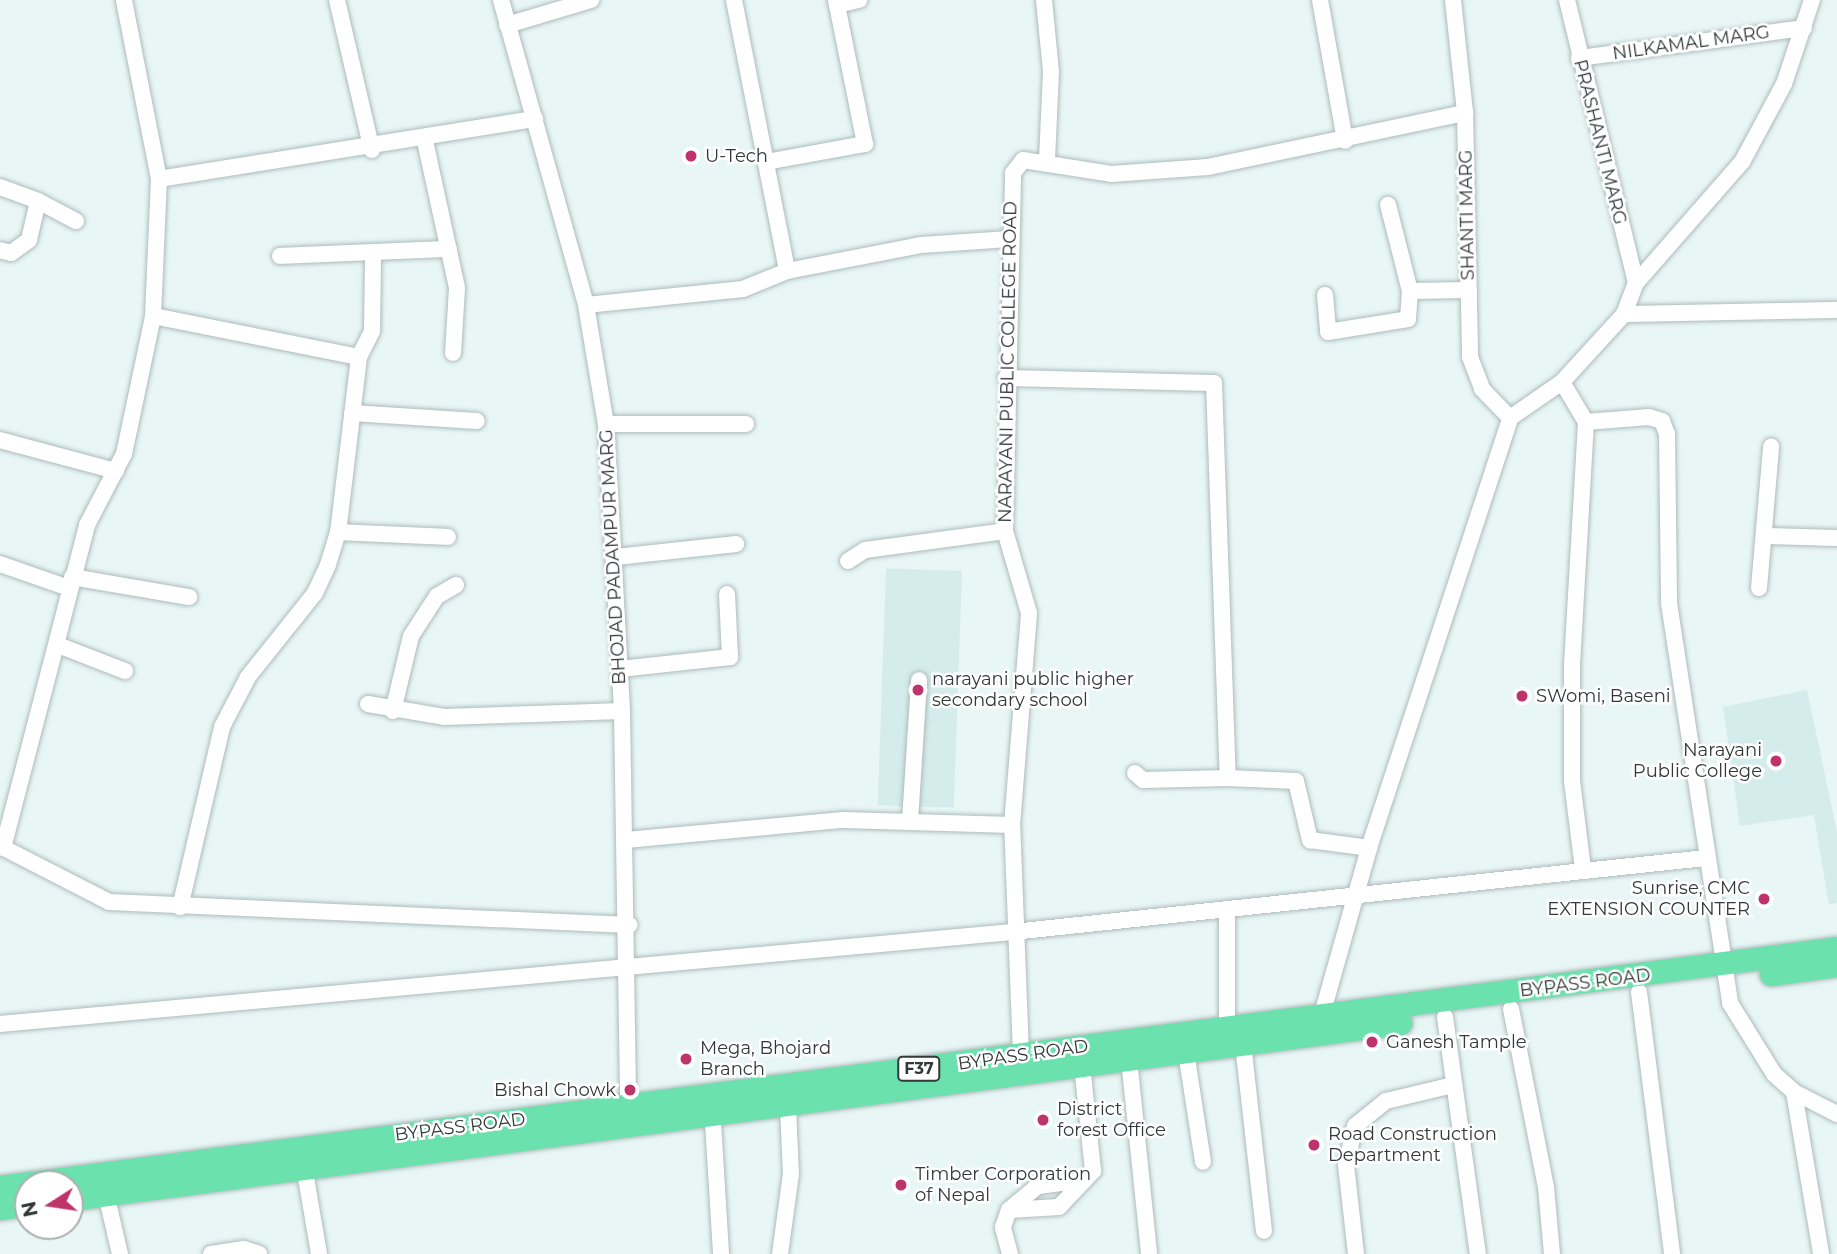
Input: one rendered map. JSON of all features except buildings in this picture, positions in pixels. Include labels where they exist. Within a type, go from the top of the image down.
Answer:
[{"type":"highway","name":"BYPASS ROAD","points":[[0,1186],[303,1157],[712,1106],[1021,1055],[1511,1009],[1639,992],[1837,948]]},
{"type":"highway","name":"BYPASS ROAD","points":[[712,1106],[788,1108],[1186,1052],[1237,1033],[1321,1017],[1724,973],[1837,965]]},
{"type":"highway","name":"BYPASS ROAD","points":[[84,1197],[303,1157]]},
{"type":"street","points":[[124,0],[159,180],[153,316],[116,471],[87,524],[70,583],[58,645],[2,847],[109,902],[629,925]]},
{"type":"street","points":[[337,0],[372,150]]},
{"type":"street","name":"BHOJAD PADAMPUR MARG","points":[[501,0],[586,305],[606,424],[616,556],[622,711],[630,962],[629,1116]]},
{"type":"street","points":[[507,25],[591,0]]},
{"type":"street","points":[[734,0],[787,271]]},
{"type":"street","points":[[766,162],[865,144],[836,3],[859,0]]},
{"type":"street","points":[[1044,0],[1051,72],[1047,159],[1111,174],[1208,167],[1345,141],[1465,113]]},
{"type":"street","points":[[1320,0],[1345,141]]},
{"type":"street","name":"SHANTI MARG","points":[[1453,0],[1465,113],[1470,357],[1482,389],[1510,418]]},
{"type":"street","name":"PRASHANTI MARG","points":[[1567,0],[1636,283]]},
{"type":"street","points":[[1321,1017],[1369,849],[1510,418],[1562,382],[1625,314],[1636,283],[1742,162],[1784,84],[1812,0]]},
{"type":"street","name":"NILKAMAL MARG","points":[[1579,58],[1804,28]]},
{"type":"street","points":[[159,180],[372,150],[535,119]]},
{"type":"street","points":[[425,141],[457,288],[453,353]]},
{"type":"street","name":"NARAYANI PUBLIC COLLEGE ROAD","points":[[1021,1055],[1013,932],[1012,825],[1029,613],[1005,531],[1009,239],[1013,173],[1023,160],[1047,159]]},
{"type":"street","points":[[0,187],[38,201],[76,221]]},
{"type":"street","points":[[0,250],[11,253],[29,240],[38,201]]},
{"type":"street","points":[[1325,295],[1328,332],[1404,323],[1411,313],[1409,291],[1388,205]]},
{"type":"street","points":[[586,305],[743,289],[787,271],[921,245],[1009,239]]},
{"type":"street","points":[[280,256],[373,256],[449,249]]},
{"type":"street","points":[[180,907],[222,727],[259,662],[315,593],[338,532],[359,357],[372,331],[373,256]]},
{"type":"street","points":[[1409,291],[1469,290]]},
{"type":"street","points":[[1625,314],[1837,310]]},
{"type":"street","points":[[153,316],[359,357]]},
{"type":"street","points":[[1006,378],[1214,383],[1228,778]]},
{"type":"street","points":[[1562,382],[1586,422],[1572,665],[1572,781],[1583,869]]},
{"type":"street","points":[[352,413],[477,421]]},
{"type":"street","points":[[1586,422],[1649,417],[1661,421],[1667,434],[1669,603],[1724,973],[1744,1035],[1794,1092],[1837,1114]]},
{"type":"street","points":[[606,424],[746,424]]},
{"type":"street","points":[[0,440],[116,471]]},
{"type":"street","points":[[1759,587],[1767,536],[1771,447]]},
{"type":"street","points":[[848,561],[866,550],[1005,531]]},
{"type":"street","points":[[338,532],[448,537]]},
{"type":"street","points":[[1767,536],[1837,538]]},
{"type":"street","points":[[616,556],[736,544]]},
{"type":"street","points":[[0,564],[70,583],[189,597]]},
{"type":"street","points":[[393,710],[411,636],[437,596],[456,585]]},
{"type":"street","points":[[620,668],[724,661],[730,657],[727,594]]},
{"type":"street","points":[[58,645],[125,671]]},
{"type":"street","points":[[910,821],[919,680]]},
{"type":"street","points":[[369,704],[444,717],[622,711]]},
{"type":"street","points":[[1135,773],[1143,780],[1228,778],[1296,781],[1310,840],[1369,849]]},
{"type":"street","points":[[626,840],[823,821],[1012,825]]},
{"type":"street","points":[[0,1024],[630,962],[1013,932],[1705,858]]},
{"type":"street","points":[[1227,909],[1237,1033],[1264,1231]]},
{"type":"street","points":[[1639,992],[1672,1254]]},
{"type":"street","points":[[1511,1009],[1546,1187],[1552,1254]]},
{"type":"street","points":[[1445,1017],[1478,1254]]},
{"type":"street","points":[[1186,1052],[1203,1163]]},
{"type":"street","points":[[1129,1059],[1149,1254]]},
{"type":"street","points":[[1009,1210],[1059,1207],[1093,1171],[1082,1065]]},
{"type":"street","points":[[1356,1254],[1346,1165],[1355,1126],[1386,1101],[1453,1085]]},
{"type":"street","points":[[1794,1092],[1821,1254]]},
{"type":"street","points":[[712,1106],[721,1254]]},
{"type":"street","points":[[780,1254],[790,1174],[788,1108]]},
{"type":"street","points":[[303,1157],[319,1254]]},
{"type":"street","points":[[1010,1254],[1003,1227],[1009,1210],[1038,1186],[1084,1180]]},
{"type":"street","points":[[106,1194],[120,1254]]},
{"type":"street","points":[[211,1254],[244,1249],[259,1254]]},
{"type":"shaded area","name":"narayani public higher secondary school","points":[[886,568],[962,571],[954,808],[878,805]]},
{"type":"shaded area","name":"Narayani Public College","points":[[1807,690],[1837,832],[1837,903],[1829,905],[1814,815],[1740,826],[1723,707]]},
{"type":"place","name":"U-Tech","points":[[691,156]]},
{"type":"place","name":"narayani public higher secondary school","points":[[918,690]]},
{"type":"place","name":"SWomi, Baseni","points":[[1522,696]]},
{"type":"place","name":"Narayani Public College","points":[[1776,761]]},
{"type":"place","name":"Sunrise, CMC EXTENSION COUNTER","points":[[1764,899]]},
{"type":"place","name":"Ganesh Tample","points":[[1372,1042]]},
{"type":"place","name":"Mega, Bhojard Branch","points":[[686,1059]]},
{"type":"place","name":"Bishal Chowk","points":[[630,1090]]},
{"type":"place","name":"District forest Office","points":[[1043,1120]]},
{"type":"place","name":"Road Construction Department","points":[[1314,1145]]},
{"type":"place","name":"Timber Corporation of Nepal","points":[[901,1185]]}]
